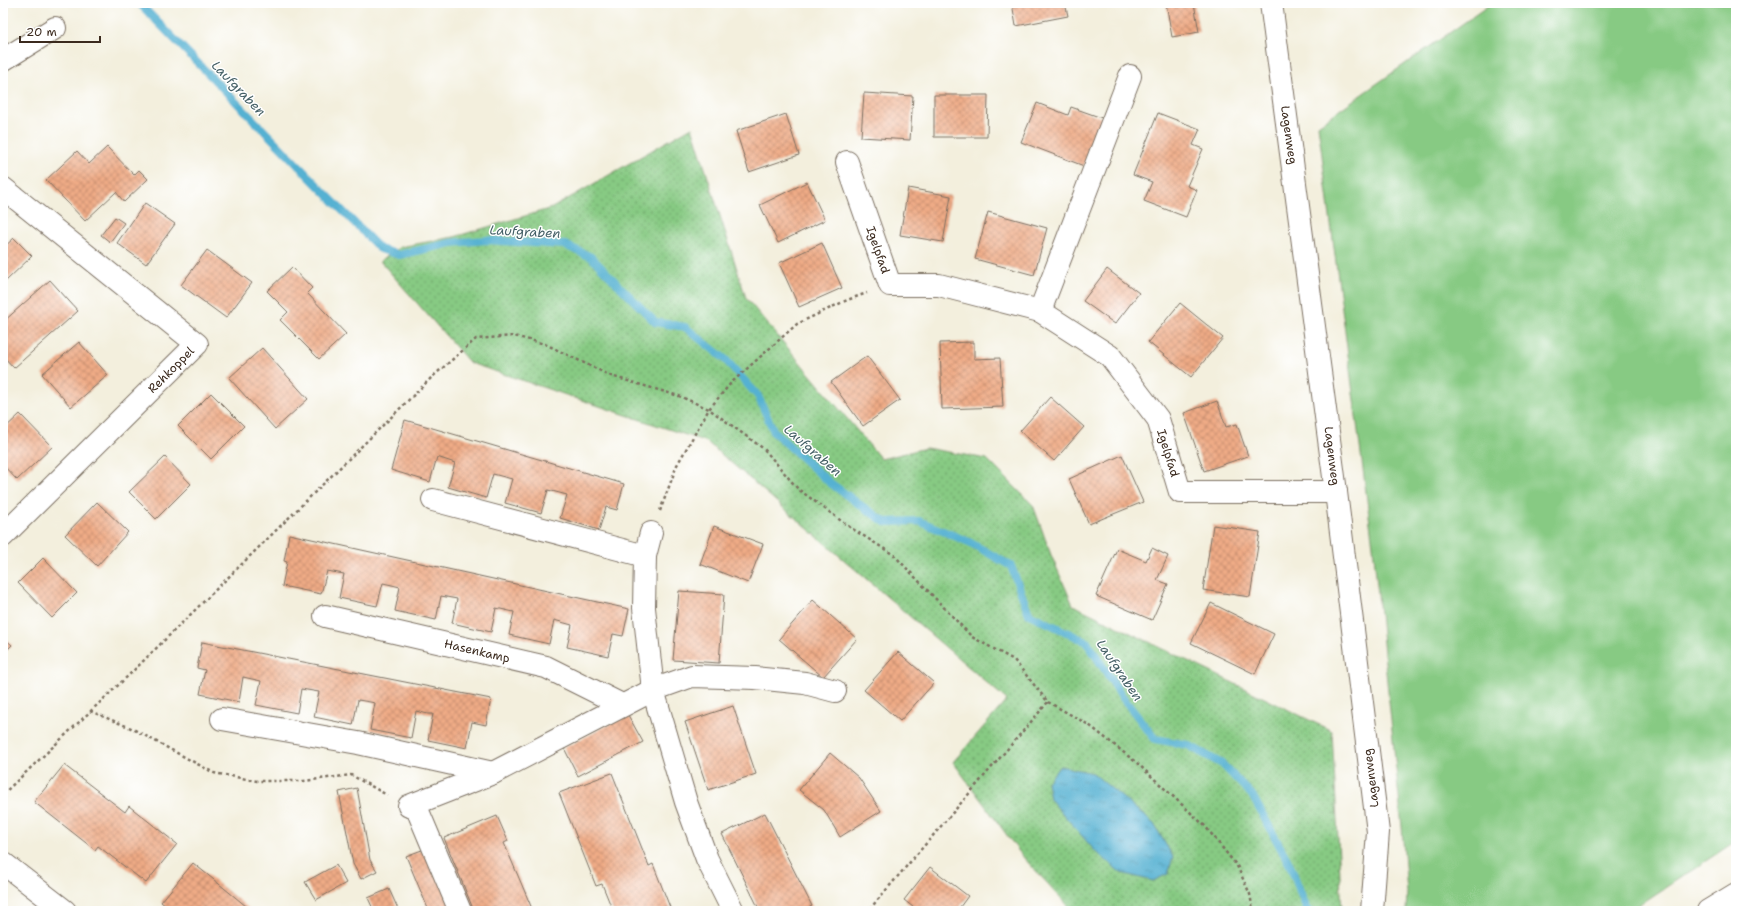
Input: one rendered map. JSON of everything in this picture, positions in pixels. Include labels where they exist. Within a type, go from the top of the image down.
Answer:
[{"type":"street","name":"Lagenweg","points":[[1271,3],[1336,492],[1378,832],[1372,911]]},
{"type":"street","points":[[3,60],[55,28]]},
{"type":"street","points":[[1040,311],[1130,76]]},
{"type":"street","name":"Igelpfad","points":[[847,162],[890,285],[939,285],[1040,311],[1110,356],[1158,420],[1180,492],[1336,492]]},
{"type":"street","name":"Rehkoppel","points":[[3,188],[197,344],[3,536]]},
{"type":"street","points":[[433,500],[646,556]]},
{"type":"street","points":[[651,533],[646,556],[644,608],[653,690],[686,802],[707,859],[733,911]]},
{"type":"street","name":"Hasenkamp","points":[[325,616],[546,667],[622,705]]},
{"type":"street","points":[[460,911],[412,805],[493,773],[622,705],[653,690],[692,676],[755,678],[805,683],[835,691]]},
{"type":"street","points":[[222,719],[358,743],[493,773]]},
{"type":"street","points":[[3,863],[65,911]]},
{"type":"street","points":[[1708,911],[1736,894]]},
{"type":"path","points":[[651,533],[678,465],[709,409],[731,383],[797,324],[847,300],[890,285]]},
{"type":"path","points":[[3,794],[201,604],[431,378],[476,339],[514,336],[544,344],[611,376],[679,396],[709,409],[764,449],[798,489],[851,528],[894,555],[972,637],[1014,660],[1048,702],[1089,725],[1137,763],[1205,826],[1237,866],[1250,894],[1253,911]]},
{"type":"path","points":[[868,911],[1048,702]]},
{"type":"path","points":[[90,711],[131,728],[214,773],[257,781],[304,781],[351,775],[412,805]]},
{"type":"green space","points":[[1492,3],[1736,3],[1736,841],[1630,911],[1406,911],[1407,892],[1402,827],[1373,546],[1318,125]]},
{"type":"green space","points":[[692,127],[746,298],[881,459],[926,448],[987,459],[1033,505],[1051,555],[1073,605],[1332,731],[1342,911],[1073,911],[1023,857],[953,762],[1007,700],[707,442],[470,363],[380,261],[400,247],[454,237],[552,208]]},
{"type":"water","points":[[1060,766],[1093,773],[1154,824],[1173,857],[1168,874],[1153,881],[1121,873],[1094,850],[1050,799],[1047,782]]},
{"type":"building","points":[[1012,3],[1065,3],[1068,16],[1016,26]]},
{"type":"building","points":[[1166,3],[1194,3],[1199,32],[1172,37]]},
{"type":"building","points":[[864,93],[913,96],[910,140],[861,137]]},
{"type":"building","points":[[934,95],[988,95],[987,137],[934,137]]},
{"type":"building","points":[[1037,103],[1068,115],[1071,107],[1102,118],[1084,166],[1021,142]]},
{"type":"building","points":[[1158,113],[1200,129],[1193,145],[1203,149],[1187,186],[1197,190],[1186,217],[1144,201],[1152,182],[1133,175]]},
{"type":"building","points":[[786,114],[799,155],[749,172],[736,131]]},
{"type":"building","points":[[107,147],[134,175],[139,170],[148,179],[124,202],[116,192],[85,221],[46,180],[77,151],[89,164]]},
{"type":"building","points":[[807,182],[825,220],[778,243],[760,205]]},
{"type":"building","points":[[908,188],[951,196],[943,242],[900,235]]},
{"type":"building","points":[[145,203],[175,224],[146,264],[117,243]]},
{"type":"building","points":[[988,212],[1047,228],[1034,275],[975,259]]},
{"type":"building","points":[[115,217],[124,223],[110,242],[101,235]]},
{"type":"building","points":[[14,238],[32,256],[6,281],[3,278],[3,248]]},
{"type":"building","points":[[822,243],[842,288],[799,307],[779,263]]},
{"type":"building","points":[[207,250],[252,283],[226,318],[181,285]]},
{"type":"building","points":[[292,267],[312,288],[307,293],[346,334],[319,359],[280,320],[288,312],[267,291]]},
{"type":"building","points":[[1107,269],[1139,293],[1115,324],[1083,301]]},
{"type":"building","points":[[50,280],[78,311],[14,368],[3,356],[3,322]]},
{"type":"building","points":[[1180,303],[1223,338],[1191,377],[1148,342]]},
{"type":"building","points":[[79,342],[108,375],[71,407],[42,374]]},
{"type":"building","points":[[974,342],[974,359],[1000,358],[1003,407],[942,409],[940,343]]},
{"type":"building","points":[[262,348],[308,399],[275,429],[229,378]]},
{"type":"building","points":[[867,356],[900,400],[863,426],[831,382]]},
{"type":"building","points":[[211,393],[244,426],[211,459],[178,426]]},
{"type":"building","points":[[1050,397],[1084,427],[1054,461],[1020,431]]},
{"type":"building","points":[[1217,401],[1226,427],[1237,424],[1248,456],[1204,471],[1184,413]]},
{"type":"building","points":[[20,414],[52,447],[17,480],[3,465],[3,430]]},
{"type":"building","points":[[405,420],[624,484],[617,510],[606,507],[599,530],[560,518],[567,495],[548,490],[541,513],[505,503],[512,479],[493,474],[486,498],[448,487],[455,463],[437,457],[430,482],[391,470]]},
{"type":"building","points":[[1122,455],[1143,502],[1089,524],[1069,479]]},
{"type":"building","points":[[165,457],[191,484],[156,519],[129,492]]},
{"type":"building","points":[[97,502],[128,532],[97,566],[65,535]]},
{"type":"building","points":[[1213,525],[1260,532],[1250,597],[1203,590]]},
{"type":"building","points":[[714,526],[763,544],[748,583],[700,564]]},
{"type":"building","points":[[289,534],[629,609],[623,636],[613,634],[608,656],[567,647],[572,625],[554,620],[549,644],[509,635],[514,612],[496,608],[491,632],[452,623],[457,599],[441,596],[436,620],[395,611],[400,587],[383,583],[377,606],[339,598],[344,574],[327,571],[321,594],[282,586],[287,562],[284,561]]},
{"type":"building","points":[[1152,548],[1168,556],[1157,580],[1168,584],[1152,620],[1096,596],[1117,549],[1146,561]]},
{"type":"building","points":[[43,558],[77,593],[52,618],[18,583]]},
{"type":"building","points":[[679,591],[724,594],[719,663],[673,660]]},
{"type":"building","points":[[813,600],[857,639],[823,677],[779,639]]},
{"type":"building","points":[[1211,603],[1274,634],[1255,674],[1191,643]]},
{"type":"building","points":[[3,637],[12,645],[3,654]]},
{"type":"building","points":[[202,642],[491,699],[486,725],[472,722],[467,748],[428,740],[433,714],[416,711],[411,738],[370,730],[375,703],[358,700],[353,725],[314,717],[319,692],[301,689],[297,713],[256,705],[261,681],[243,677],[239,702],[200,694],[205,670],[197,668]]},
{"type":"building","points":[[898,652],[934,683],[900,721],[864,690]]},
{"type":"building","points":[[733,706],[756,774],[708,790],[685,722]]},
{"type":"building","points":[[628,715],[643,742],[578,776],[564,748]]},
{"type":"building","points":[[830,753],[859,778],[881,811],[840,837],[824,810],[799,790]]},
{"type":"building","points":[[64,765],[125,812],[129,806],[177,844],[146,883],[98,846],[95,850],[34,802]]},
{"type":"building","points":[[612,773],[649,866],[653,864],[671,910],[613,911],[602,884],[596,886],[559,793]]},
{"type":"building","points":[[357,788],[370,860],[377,871],[361,879],[353,864],[339,792]]},
{"type":"building","points":[[765,813],[812,906],[802,911],[760,911],[722,834]]},
{"type":"building","points":[[497,816],[508,841],[504,843],[533,911],[474,911],[444,838]]},
{"type":"building","points":[[427,848],[453,911],[429,911],[406,856]]},
{"type":"building","points":[[193,863],[252,911],[172,911],[161,902]]},
{"type":"building","points":[[336,865],[346,883],[316,900],[305,882]]},
{"type":"building","points":[[930,867],[968,896],[957,911],[918,911],[904,900]]},
{"type":"building","points":[[389,889],[399,911],[374,911],[368,898]]},
{"type":"waterway","name":"Laufgraben","points":[[139,3],[380,249],[399,255],[451,243],[487,240],[565,245],[591,257],[655,322],[685,327],[725,359],[758,396],[774,432],[829,482],[856,502],[885,522],[919,521],[969,542],[1011,566],[1029,614],[1087,642],[1123,698],[1155,739],[1188,745],[1222,764],[1252,795],[1290,865],[1306,907],[1309,911]]}]
